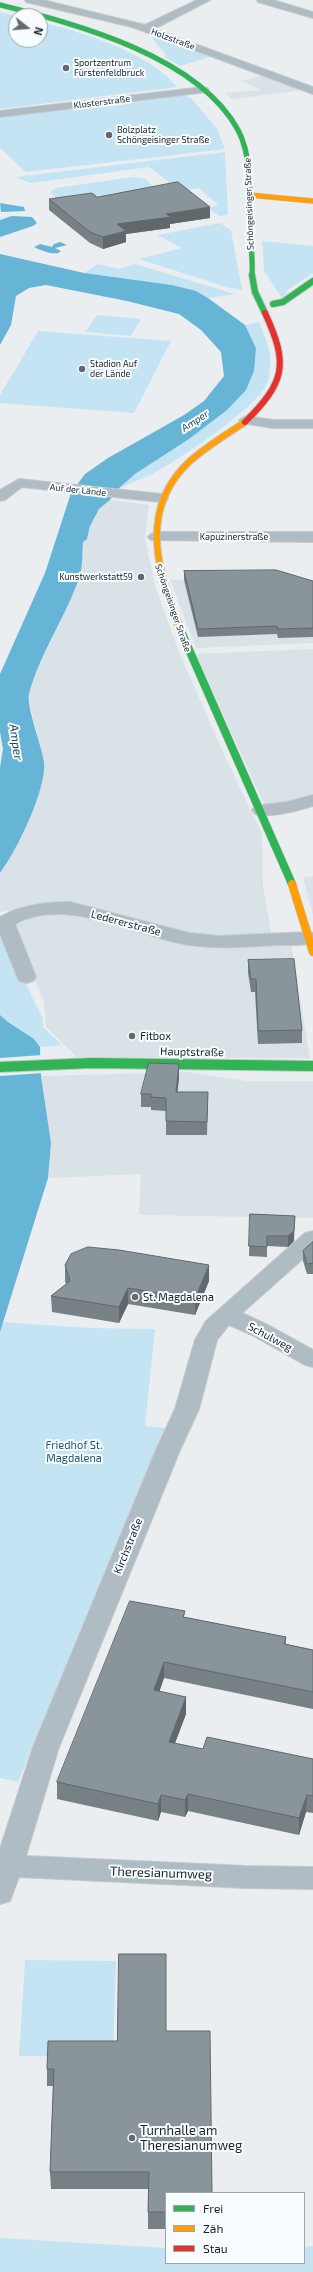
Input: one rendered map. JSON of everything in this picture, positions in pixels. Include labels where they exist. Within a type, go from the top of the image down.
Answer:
[{"type":"street","name":"Holzstraße","points":[[30,0],[89,13],[145,29],[313,91]]},
{"type":"street","points":[[145,29],[205,0]]},
{"type":"street","points":[[262,0],[313,15]]},
{"type":"street","name":"Schöngeisinger Straße","points":[[0,6],[64,22],[122,43],[174,69],[203,90],[231,118],[243,139],[246,151],[253,286],[278,338]]},
{"type":"street","name":"Klosterstraße","points":[[0,114],[203,90]]},
{"type":"street","points":[[249,195],[313,201]]},
{"type":"street","name":"Schöngeisinger Straße","points":[[252,268],[263,286]]},
{"type":"street","name":"Schöngeisinger Straße","points":[[311,945],[295,887],[182,637],[157,560],[156,537],[161,498],[175,475],[182,468],[246,420],[262,405],[277,385],[282,372],[282,358],[278,338],[278,316],[271,300],[283,302],[313,281]]},
{"type":"street","points":[[246,420],[273,424],[313,424]]},
{"type":"street","name":"Auf der Lände","points":[[0,497],[19,483],[161,498]]},
{"type":"street","name":"Kapuzinerstraße","points":[[156,537],[313,537]]},
{"type":"street","points":[[261,810],[288,807],[313,800]]},
{"type":"street","name":"Ledererstraße","points":[[26,977],[5,922],[15,915],[53,907],[70,908],[188,939],[219,942],[311,945]]},
{"type":"street","name":"Hauptstraße","points":[[0,1067],[47,1064],[313,1066]]},
{"type":"street","name":"Kirchstraße","points":[[0,1893],[46,1747],[168,1450],[187,1409],[206,1340],[214,1326],[313,1238]]},
{"type":"street","name":"Schulweg","points":[[226,1315],[260,1330],[313,1360]]},
{"type":"street","name":"Theresianumweg","points":[[9,1866],[246,1877],[313,1878]]},
{"type":"shaded area","points":[[264,75],[304,90],[232,99],[225,93],[261,90],[241,81]]},
{"type":"shaded area","points":[[110,500],[149,505],[145,538],[155,586],[179,652],[223,752],[262,834],[263,886],[272,937],[228,938],[190,935],[60,902],[0,912],[0,873],[5,867],[44,763],[28,697],[35,674],[70,601],[80,574],[83,542],[87,539],[90,526],[99,509]]},
{"type":"shaded area","points":[[278,577],[313,589],[313,643],[196,648],[170,580]]},
{"type":"shaded area","points":[[313,649],[313,800],[268,813],[196,654]]},
{"type":"shaded area","points":[[313,876],[313,915],[303,877]]},
{"type":"shaded area","points":[[67,910],[140,931],[291,943],[310,1058],[77,1057],[46,1027],[44,1001],[9,922],[18,916]]},
{"type":"shaded area","points":[[186,1072],[247,1081],[313,1081],[313,1218],[142,1215],[139,1213],[141,1174],[48,1178],[51,1143],[41,1076]]},
{"type":"green space","name":"Sportzentrum Fürstenfeldbruck","points":[[0,12],[8,14],[8,48],[48,48],[48,24],[75,31],[114,45],[150,63],[177,87],[0,109]]},
{"type":"green space","points":[[158,36],[213,56],[180,66],[165,57],[166,55],[151,37]]},
{"type":"green space","points":[[171,95],[184,95],[192,99],[217,129],[225,149],[26,172],[0,148],[0,116]]},
{"type":"green space","points":[[225,152],[228,215],[219,216],[208,208],[218,205],[199,188],[180,191],[149,167],[31,183],[15,177]]},
{"type":"green space","points":[[133,177],[145,179],[156,189],[60,202],[50,192],[56,188]]},
{"type":"green space","points":[[220,223],[231,230],[242,290],[226,287],[139,259],[182,248],[157,235]]},
{"type":"green space","points":[[262,241],[313,246],[313,273],[285,292],[288,293],[282,298],[264,271]]},
{"type":"green space","points":[[98,264],[119,269],[135,264],[235,294],[208,298],[196,291],[172,285],[84,273]]},
{"type":"green space","points":[[97,315],[141,319],[131,336],[86,332]]},
{"type":"green space","points":[[259,322],[269,351],[270,372],[268,381],[252,403],[222,428],[188,452],[158,471],[118,489],[135,474],[189,439],[256,348],[245,325]]},
{"type":"green space","points":[[38,331],[171,341],[134,413],[0,403],[0,395]]},
{"type":"green space","points":[[0,921],[21,974],[42,1017],[43,1027],[62,1045],[40,1047],[26,1034],[0,1015]]},
{"type":"green space","name":"Friedhof St. Magdalena","points":[[3,1322],[89,1328],[155,1329],[145,1426],[165,1428],[18,1782],[0,1778],[0,1332]]},
{"type":"green space","points":[[25,1960],[116,1961],[113,2057],[19,2056]]},
{"type":"green space","points":[[0,2238],[165,2248],[165,2264],[305,2264],[305,2247],[313,2246],[313,2272],[0,2272]]},
{"type":"water","points":[[0,203],[24,207],[25,211],[1,212]]},
{"type":"water","points":[[12,216],[32,217],[37,223],[33,226],[0,237],[0,220]]},
{"type":"water","points":[[60,242],[67,245],[55,248],[61,251],[59,253],[48,252],[34,247],[40,244],[52,247],[54,244]]},
{"type":"water","name":"Amper","points":[[0,254],[84,273],[172,285],[196,291],[245,325],[256,348],[254,371],[246,390],[227,410],[189,439],[135,474],[118,489],[110,500],[99,509],[90,526],[87,539],[83,542],[81,571],[75,590],[40,663],[29,694],[30,708],[44,762],[44,774],[41,788],[22,836],[0,873],[0,767],[3,749],[0,732],[0,674],[45,573],[71,493],[85,474],[108,458],[184,415],[204,401],[224,376],[221,352],[201,330],[179,314],[127,301],[46,285],[29,288],[16,296],[11,325],[0,345]]},
{"type":"water","points":[[0,1015],[34,1039],[40,1047],[41,1076],[51,1143],[48,1178],[0,1332]]},
{"type":"pier","points":[[42,1055],[43,1073],[0,1076],[0,1058]]},
{"type":"building","points":[[178,182],[210,207],[166,214],[171,217],[117,224],[126,231],[103,237],[90,232],[49,199],[92,193],[97,197]]},
{"type":"building","points":[[276,570],[313,581],[313,628],[278,629],[277,626],[198,629],[184,571]]},
{"type":"building","points":[[294,959],[302,1030],[258,1031],[256,979],[251,979],[248,960]]},
{"type":"building","points":[[149,1063],[179,1064],[176,1092],[208,1092],[207,1122],[166,1121],[166,1098],[151,1097],[151,1094],[141,1094]]},
{"type":"building","points":[[250,1214],[295,1216],[294,1231],[288,1236],[267,1236],[267,1247],[249,1246]]},
{"type":"building","points":[[313,1242],[313,1263],[307,1264],[303,1251]]},
{"type":"building","points":[[88,1247],[119,1250],[209,1265],[195,1299],[128,1288],[119,1307],[51,1296],[70,1281],[65,1265],[71,1254]]},
{"type":"building","points":[[130,1601],[185,1611],[183,1617],[286,1637],[284,1644],[313,1650],[313,1692],[164,1662],[154,1690],[186,1697],[169,1742],[203,1749],[207,1737],[313,1759],[313,1796],[307,1795],[299,1818],[188,1794],[185,1800],[161,1795],[158,1804],[57,1782]]},
{"type":"building","name":"Turnhalle am Theresianumweg","points":[[119,1954],[166,1954],[166,2031],[210,2031],[212,2192],[165,2192],[165,2212],[148,2212],[149,2172],[50,2172],[54,2069],[47,2069],[48,2041],[117,2041]]},
{"type":"traffic: fast","points":[[0,5],[70,24],[110,38],[150,56],[186,77],[217,101],[238,130],[248,164],[252,282],[256,296],[265,313]]},
{"type":"traffic: fast","points":[[273,304],[283,302],[313,281]]},
{"type":"traffic: fast","points":[[180,629],[292,884]]},
{"type":"traffic: fast","points":[[0,1067],[92,1063],[313,1066]]},
{"type":"traffic: slow","points":[[249,195],[313,201]]},
{"type":"traffic: slow","points":[[180,629],[166,591],[157,552],[156,532],[158,513],[165,494],[176,476],[183,468],[208,446],[245,422]]},
{"type":"traffic: slow","points":[[292,884],[313,952]]},
{"type":"traffic: jam","points":[[245,422],[269,396],[276,384],[280,372],[281,359],[278,346],[273,330],[265,313]]},
{"type":"place","name":"Sportzentrum Fürstenfeldbruck","points":[[66,68]]},
{"type":"place","name":"Bolzplatz Schöngeisinger Straße","points":[[109,135]]},
{"type":"place","name":"Stadion Auf der Lände","points":[[82,369]]},
{"type":"place","name":"Kunstwerkstatt59","points":[[141,577]]},
{"type":"place","name":"Fitbox","points":[[132,1036]]},
{"type":"place","name":"St. Magdalena","points":[[135,1297]]},
{"type":"place","name":"Turnhalle am Theresianumweg","points":[[132,2138]]}]
